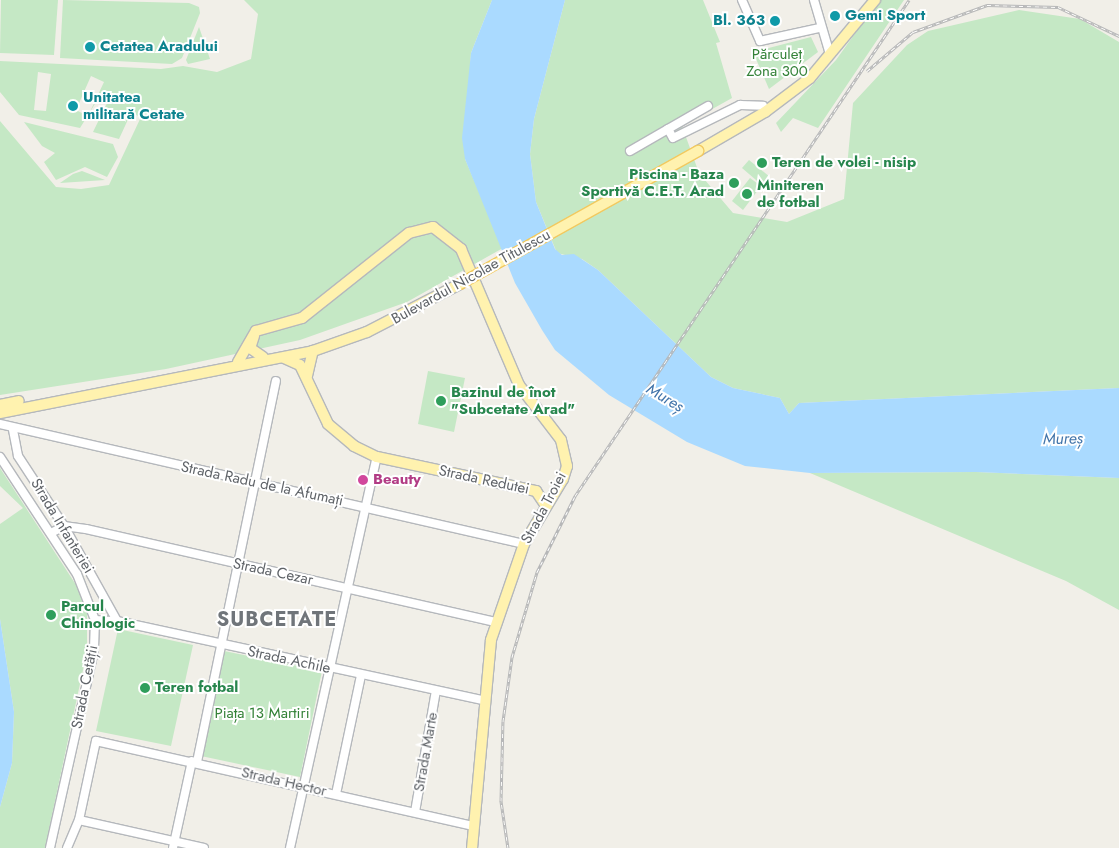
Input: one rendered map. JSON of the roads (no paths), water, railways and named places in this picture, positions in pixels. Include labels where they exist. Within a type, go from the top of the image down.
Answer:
[{"type":"main road","name":"Bulevardul Nicolae Titulescu","points":[[696,149],[763,106],[829,51],[866,0]]},
{"type":"main road","name":"Bulevardul Nicolae Titulescu","points":[[0,414],[284,358],[313,351],[367,332],[696,149],[759,116],[810,78],[875,0]]},
{"type":"main road","name":"Strada Troiei","points":[[256,331],[312,312],[408,233],[438,229],[460,248],[520,384],[561,440],[567,466],[524,544],[497,622],[482,700],[472,848]]},
{"type":"main road","name":"Bulevardul Nicolae Titulescu","points":[[0,404],[263,357],[360,329],[459,282]]},
{"type":"main road","points":[[256,331],[250,348],[263,357]]},
{"type":"main road","points":[[238,362],[248,338],[256,331]]},
{"type":"main road","points":[[307,376],[313,351]]},
{"type":"main road","points":[[284,358],[300,365],[307,376]]},
{"type":"main road","name":"Strada Redutei","points":[[307,376],[328,424],[349,443],[377,457],[530,489],[541,494],[546,506]]},
{"type":"street","points":[[742,0],[760,40],[819,28]]},
{"type":"street","points":[[814,0],[819,28],[829,51]]},
{"type":"street","points":[[668,129],[672,138],[740,105],[763,106]]},
{"type":"street","points":[[630,151],[708,106]]},
{"type":"street","points":[[174,845],[194,762],[276,380]]},
{"type":"street","name":"Strada Radu de la Afumați","points":[[0,424],[13,430],[524,544]]},
{"type":"street","name":"Strada Infanteriei","points":[[13,430],[18,456],[64,526],[117,621]]},
{"type":"street","name":"Strada Cetății","points":[[1,457],[52,533],[87,592],[96,620],[94,651],[50,848]]},
{"type":"street","points":[[290,848],[327,668],[377,457]]},
{"type":"street","points":[[52,533],[64,526]]},
{"type":"street","name":"Strada Cezar","points":[[64,526],[497,622]]},
{"type":"street","name":"Strada Achile","points":[[96,620],[117,621],[219,645],[482,700]]},
{"type":"street","points":[[336,794],[361,675]]},
{"type":"street","name":"Strada Marte","points":[[415,812],[436,691]]},
{"type":"street","name":"Strada Hector","points":[[80,820],[94,742],[303,784],[336,794],[473,826]]},
{"type":"street","points":[[67,848],[80,820],[174,845],[204,848]]},
{"type":"water","name":"Mureș","points":[[492,0],[565,0],[534,119],[530,154],[536,202],[555,249],[562,255],[574,254],[598,270],[711,377],[733,388],[780,398],[789,414],[799,403],[1119,388],[1119,478],[976,472],[810,473],[745,466],[687,442],[609,395],[555,350],[542,330],[515,283],[465,159],[462,138],[471,53]]},
{"type":"water","points":[[0,619],[14,712],[12,763],[0,807]]},
{"type":"railway","points":[[508,848],[501,801],[503,721],[512,657],[537,572],[575,496],[909,0]]},
{"type":"railway","points":[[867,71],[913,32],[987,5],[1058,7],[1119,36]]},
{"type":"place","name":"Gemi Sport","points":[[835,16]]},
{"type":"place","name":"Bl. 363","points":[[775,21]]},
{"type":"place","name":"Cetatea Aradului","points":[[90,47]]},
{"type":"place","name":"Unitatea militară Cetate","points":[[73,106]]},
{"type":"place","name":"Teren de volei - nisip","points":[[762,163]]},
{"type":"place","name":"Piscina - Baza Sportivă C.E.T. Arad","points":[[734,183]]},
{"type":"place","name":"Miniteren de fotbal","points":[[747,194]]},
{"type":"place","name":"Bazinul de înot \"Subcetate Arad\"","points":[[441,401]]},
{"type":"place","name":"Beauty","points":[[363,480]]},
{"type":"place","name":"Parcul Chinologic","points":[[51,615]]},
{"type":"place","name":"Teren fotbal","points":[[145,688]]},
{"type":"district","name":"SUBCETATE","points":[[277,619]]},
{"type":"park label","name":"Părculeț Zona 300","points":[[777,62]]},
{"type":"park label","name":"Piața 13 Martiri","points":[[262,714]]}]
